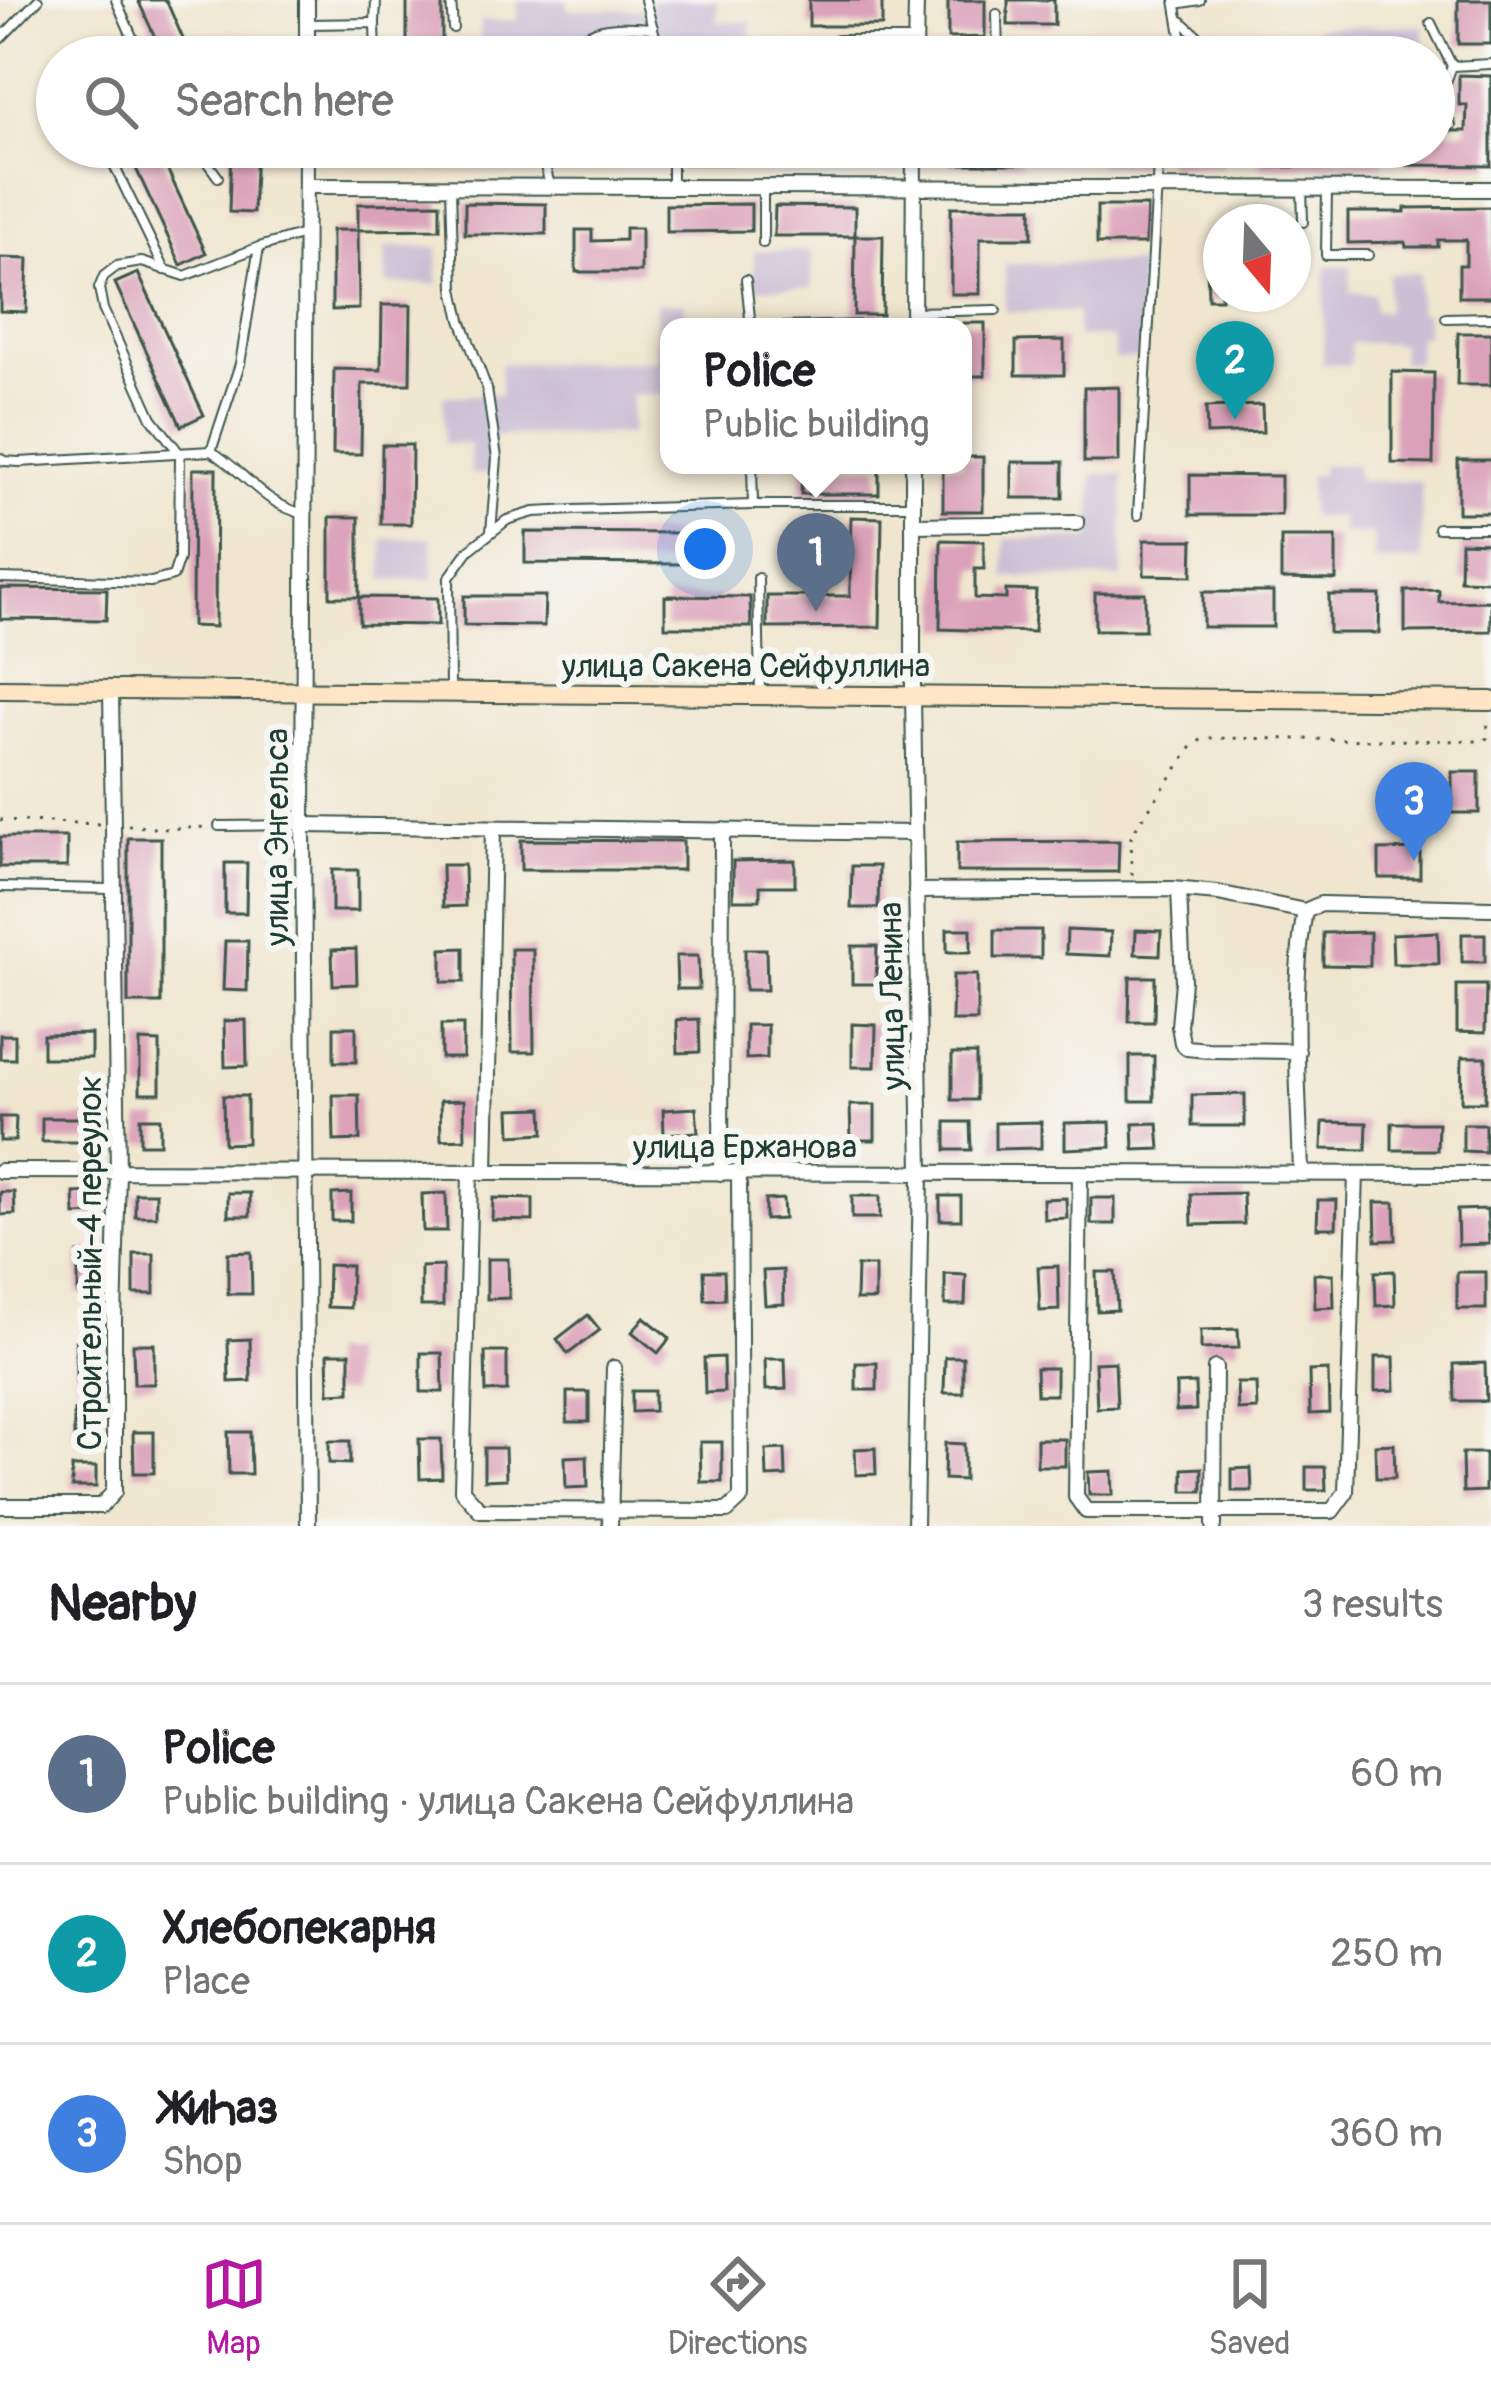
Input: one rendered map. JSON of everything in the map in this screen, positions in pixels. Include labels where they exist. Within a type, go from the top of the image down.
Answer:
[{"type":"street","points":[[307,0],[307,36]]},
{"type":"street","points":[[915,36],[916,0]]},
{"type":"street","name":"улица Энгельса","points":[[306,168],[302,691],[308,1526]]},
{"type":"street","points":[[913,318],[914,168]]},
{"type":"street","points":[[306,186],[1491,189]]},
{"type":"street","name":"улица Ленина","points":[[913,474],[921,1172],[915,1526]]},
{"type":"street","points":[[913,525],[1077,524]]},
{"type":"street","name":"улица Сакена Сейфуллина","points":[[0,688],[1490,700]]},
{"type":"street","name":"Строительный-4 переулок","points":[[0,1506],[101,1506],[115,1492],[118,1171],[111,690]]},
{"type":"street","points":[[303,825],[915,832]]},
{"type":"street","points":[[494,827],[462,1490],[480,1510],[610,1519],[728,1511],[741,1498],[739,1173]]},
{"type":"street","points":[[721,1173],[722,830]]},
{"type":"street","points":[[1179,890],[1182,1042],[1187,1048],[1207,1050],[1298,1051]]},
{"type":"street","points":[[916,891],[1179,890],[1306,910],[1321,904],[1491,908]]},
{"type":"street","points":[[1301,1174],[1300,938],[1306,910]]},
{"type":"street","name":"улица Ержанова","points":[[0,1171],[1491,1174]]},
{"type":"street","points":[[1080,1173],[1076,1497],[1086,1511],[1214,1518],[1332,1511],[1346,1492],[1356,1174]]},
{"type":"street","points":[[610,1519],[614,1368]]},
{"type":"street","points":[[1214,1518],[1215,1368]]},
{"type":"lane","points":[[0,39],[38,0]]},
{"type":"lane","points":[[116,0],[132,36]]},
{"type":"lane","points":[[375,36],[376,0]]},
{"type":"lane","points":[[451,0],[453,28]]},
{"type":"lane","points":[[645,0],[655,36]]},
{"type":"lane","points":[[1181,36],[1175,2],[1200,0]]},
{"type":"lane","points":[[997,14],[998,36]]},
{"type":"lane","points":[[1179,19],[1198,36]]},
{"type":"lane","points":[[307,24],[375,22]]},
{"type":"lane","points":[[1430,23],[1437,36]]},
{"type":"lane","points":[[587,36],[623,26],[653,28]]},
{"type":"lane","points":[[1455,66],[1491,64]]},
{"type":"lane","points":[[115,168],[165,270]]},
{"type":"lane","points":[[211,168],[218,177]]},
{"type":"lane","points":[[546,168],[550,187]]},
{"type":"lane","points":[[671,168],[671,187]]},
{"type":"lane","points":[[1138,515],[1158,168]]},
{"type":"lane","points":[[451,186],[454,289],[487,389],[497,458],[490,532]]},
{"type":"lane","points":[[763,188],[763,244]]},
{"type":"lane","points":[[1302,188],[1302,204]]},
{"type":"lane","points":[[1327,188],[1326,255],[1368,255]]},
{"type":"lane","points":[[0,578],[151,582],[173,576],[179,558],[180,454],[152,418],[103,309],[99,288],[118,266],[142,262],[185,275],[305,234]]},
{"type":"lane","points":[[211,452],[240,364],[259,247]]},
{"type":"lane","points":[[746,280],[750,318]]},
{"type":"lane","points":[[935,318],[995,310]]},
{"type":"lane","points":[[1446,318],[1491,317]]},
{"type":"lane","points":[[0,458],[19,462],[211,452],[282,508],[304,514]]},
{"type":"lane","points":[[752,474],[752,505]]},
{"type":"lane","points":[[451,693],[449,578],[469,550],[507,520],[534,512],[913,506]]},
{"type":"lane","points":[[1438,528],[1491,528]]},
{"type":"lane","points":[[758,578],[760,695]]},
{"type":"lane","points":[[219,826],[303,825]]},
{"type":"lane","points":[[0,887],[115,890]]},
{"type":"path","points":[[1133,890],[1131,836],[1193,745],[1204,738],[1483,741],[1490,700]]},
{"type":"shaded area","points":[[518,0],[567,0],[568,10],[651,9],[651,0],[717,0],[717,22],[751,21],[751,36],[480,36],[480,21],[517,21]]},
{"type":"shaded area","points":[[1424,26],[1424,36],[1317,36],[1317,27]]},
{"type":"shaded area","points":[[1171,32],[1171,36],[1085,36]]},
{"type":"shaded area","points":[[386,247],[438,247],[438,284],[386,284]]},
{"type":"shaded area","points":[[754,251],[812,251],[812,288],[754,288]]},
{"type":"shaded area","points":[[1140,263],[1140,359],[1114,359],[1113,337],[1077,337],[1077,312],[1005,312],[1005,264]]},
{"type":"shaded area","points":[[1325,266],[1351,267],[1350,293],[1374,294],[1374,311],[1387,311],[1388,273],[1419,273],[1418,312],[1426,313],[1426,336],[1418,336],[1417,362],[1401,362],[1401,344],[1351,343],[1350,365],[1323,364]]},
{"type":"shaded area","points":[[656,303],[685,303],[685,318],[660,318],[660,394],[631,395],[631,434],[493,436],[493,474],[471,474],[470,444],[444,444],[443,396],[501,395],[500,364],[657,361]]},
{"type":"shaded area","points":[[1356,464],[1357,481],[1421,481],[1422,561],[1374,562],[1373,534],[1342,534],[1341,517],[1310,517],[1309,475],[1321,475],[1321,465]]},
{"type":"shaded area","points":[[1093,474],[1123,474],[1122,578],[1005,577],[1005,539],[1092,539]]},
{"type":"shaded area","points":[[432,538],[433,579],[383,579],[383,539]]},
{"type":"building","points":[[138,0],[166,0],[182,36],[154,36]]},
{"type":"building","points":[[407,0],[442,0],[442,36],[407,36]]},
{"type":"building","points":[[809,0],[882,0],[882,26],[809,26]]},
{"type":"building","points":[[948,0],[985,0],[985,36],[948,36]]},
{"type":"building","points":[[1008,0],[1054,0],[1054,25],[1008,25]]},
{"type":"building","points":[[1458,0],[1491,0],[1491,44],[1458,44]]},
{"type":"building","points":[[1459,75],[1491,76],[1491,166],[1455,166],[1455,131],[1466,131],[1467,105],[1459,105]]},
{"type":"building","points":[[136,168],[167,168],[206,253],[181,265]]},
{"type":"building","points":[[230,168],[255,168],[253,213],[229,212]]},
{"type":"building","points":[[440,203],[440,229],[358,230],[358,204]]},
{"type":"building","points":[[465,203],[546,204],[546,234],[465,234]]},
{"type":"building","points":[[751,204],[751,231],[666,232],[666,205]]},
{"type":"building","points":[[775,206],[855,207],[855,236],[774,236]]},
{"type":"building","points":[[1097,206],[1147,206],[1145,244],[1097,244]]},
{"type":"building","points":[[951,207],[1032,207],[1032,238],[980,238],[980,294],[951,294]]},
{"type":"building","points":[[1491,207],[1491,297],[1459,297],[1459,265],[1466,265],[1466,240],[1438,240],[1438,247],[1348,243],[1348,212]]},
{"type":"building","points":[[625,228],[641,228],[641,272],[576,272],[576,230],[592,230],[592,241],[625,240]]},
{"type":"building","points":[[332,230],[358,230],[359,309],[332,310]]},
{"type":"building","points":[[855,236],[883,236],[882,315],[854,315]]},
{"type":"building","points":[[0,258],[28,259],[26,312],[0,311]]},
{"type":"building","points":[[138,273],[204,415],[181,426],[115,283]]},
{"type":"building","points":[[382,305],[411,305],[410,384],[362,384],[361,454],[333,454],[334,369],[381,370]]},
{"type":"building","points":[[972,323],[985,323],[985,376],[972,376]]},
{"type":"building","points":[[1458,333],[1491,333],[1491,385],[1457,385]]},
{"type":"building","points":[[1064,340],[1064,375],[1016,375],[1016,341]]},
{"type":"building","points":[[1392,372],[1434,373],[1433,464],[1392,463]]},
{"type":"building","points":[[1119,387],[1119,462],[1084,462],[1084,388]]},
{"type":"building","points":[[1262,405],[1263,432],[1207,434],[1206,407]]},
{"type":"building","points":[[382,445],[412,445],[411,524],[381,524]]},
{"type":"building","points":[[972,457],[983,457],[983,511],[943,511],[943,474],[972,474]]},
{"type":"building","points":[[1458,460],[1491,460],[1491,513],[1458,513]]},
{"type":"building","points":[[1012,462],[1063,462],[1063,498],[1012,498]]},
{"type":"building","points":[[193,469],[216,469],[215,627],[192,626]]},
{"type":"building","points":[[802,474],[879,474],[879,494],[801,494]]},
{"type":"building","points":[[1190,475],[1281,476],[1281,515],[1190,515]]},
{"type":"building","points":[[330,517],[359,517],[359,597],[330,597]]},
{"type":"building","points":[[851,517],[882,518],[880,627],[767,628],[767,596],[850,596]]},
{"type":"building","points":[[525,532],[681,533],[681,564],[525,563]]},
{"type":"building","points":[[1281,537],[1336,537],[1336,580],[1281,579]]},
{"type":"building","points":[[941,540],[984,541],[984,569],[975,569],[975,598],[1006,599],[1006,590],[1036,591],[1034,632],[940,629]]},
{"type":"building","points":[[1144,540],[1193,540],[1192,576],[1144,575]]},
{"type":"building","points":[[1461,542],[1491,543],[1491,581],[1460,580]]},
{"type":"building","points":[[0,588],[107,589],[106,620],[0,619]]},
{"type":"building","points":[[1439,590],[1439,602],[1491,601],[1491,631],[1405,632],[1405,591]]},
{"type":"building","points":[[1203,592],[1273,592],[1273,627],[1203,627]]},
{"type":"building","points":[[1095,593],[1145,593],[1145,630],[1095,630]]},
{"type":"building","points":[[1329,595],[1380,595],[1379,633],[1329,633]]},
{"type":"building","points":[[464,596],[545,596],[544,626],[464,625]]},
{"type":"building","points":[[665,596],[750,597],[751,627],[665,627]]},
{"type":"building","points":[[359,597],[438,598],[438,625],[359,624]]},
{"type":"building","points":[[1452,772],[1479,772],[1479,813],[1452,813]]},
{"type":"building","points":[[0,837],[67,837],[67,867],[0,867]]},
{"type":"building","points":[[128,838],[161,838],[161,1003],[128,1003]]},
{"type":"building","points":[[521,840],[683,841],[683,870],[521,870]]},
{"type":"building","points":[[1119,841],[1118,872],[957,872],[957,842]]},
{"type":"building","points":[[1420,849],[1420,878],[1379,878],[1379,850]]},
{"type":"building","points":[[795,860],[795,886],[760,886],[760,900],[733,900],[733,861]]},
{"type":"building","points":[[225,863],[247,863],[246,913],[225,913]]},
{"type":"building","points":[[442,865],[464,865],[465,906],[443,907]]},
{"type":"building","points":[[852,866],[879,866],[878,908],[851,908]]},
{"type":"building","points":[[332,870],[358,870],[358,911],[332,911]]},
{"type":"building","points":[[947,929],[971,929],[971,952],[947,952]]},
{"type":"building","points":[[995,930],[1041,930],[1041,958],[995,958]]},
{"type":"building","points":[[1067,930],[1111,932],[1110,956],[1066,954]]},
{"type":"building","points":[[1136,930],[1161,931],[1160,955],[1135,954]]},
{"type":"building","points":[[1370,932],[1370,966],[1323,965],[1323,933]]},
{"type":"building","points":[[1438,932],[1439,964],[1393,964],[1392,934]]},
{"type":"building","points":[[1462,934],[1485,934],[1485,962],[1462,962]]},
{"type":"building","points":[[225,941],[248,941],[247,991],[223,990]]},
{"type":"building","points":[[852,946],[877,946],[876,984],[852,984]]},
{"type":"building","points":[[464,948],[464,982],[442,982],[442,949]]},
{"type":"building","points":[[356,949],[357,984],[333,985],[332,950]]},
{"type":"building","points":[[511,949],[533,949],[534,1052],[512,1052]]},
{"type":"building","points":[[745,949],[766,949],[767,990],[745,990]]},
{"type":"building","points":[[676,956],[698,956],[699,989],[677,989]]},
{"type":"building","points":[[953,975],[977,975],[977,1021],[952,1021]]},
{"type":"building","points":[[1130,977],[1155,977],[1154,1022],[1129,1022]]},
{"type":"building","points":[[1457,985],[1486,985],[1485,1033],[1457,1032]]},
{"type":"building","points":[[699,1019],[700,1052],[678,1053],[677,1020]]},
{"type":"building","points":[[246,1020],[247,1066],[225,1067],[224,1021]]},
{"type":"building","points":[[852,1024],[876,1025],[875,1067],[852,1067]]},
{"type":"building","points":[[441,1025],[463,1025],[463,1058],[441,1058]]},
{"type":"building","points":[[746,1025],[767,1025],[767,1058],[746,1059]]},
{"type":"building","points":[[334,1027],[356,1027],[356,1062],[334,1062]]},
{"type":"building","points":[[91,1034],[91,1058],[43,1058],[43,1035]]},
{"type":"building","points":[[0,1035],[15,1035],[15,1059],[0,1059]]},
{"type":"building","points":[[140,1041],[160,1042],[160,1093],[140,1093]]},
{"type":"building","points":[[952,1054],[976,1054],[976,1100],[952,1100]]},
{"type":"building","points":[[1130,1056],[1154,1056],[1154,1101],[1130,1101]]},
{"type":"building","points":[[1462,1057],[1486,1057],[1485,1102],[1461,1102]]},
{"type":"building","points":[[1245,1094],[1245,1126],[1192,1126],[1192,1095]]},
{"type":"building","points":[[333,1095],[359,1095],[360,1140],[334,1141]]},
{"type":"building","points":[[223,1096],[247,1096],[247,1143],[224,1144]]},
{"type":"building","points":[[464,1100],[465,1139],[441,1140],[440,1101]]},
{"type":"building","points":[[850,1105],[875,1105],[875,1140],[851,1140]]},
{"type":"building","points":[[543,1108],[544,1133],[511,1135],[510,1109]]},
{"type":"building","points":[[696,1108],[698,1132],[664,1134],[663,1110]]},
{"type":"building","points":[[0,1117],[16,1117],[15,1141],[0,1141]]},
{"type":"building","points":[[42,1118],[90,1118],[90,1142],[42,1142]]},
{"type":"building","points":[[140,1118],[160,1118],[160,1144],[140,1144]]},
{"type":"building","points":[[946,1122],[970,1122],[971,1150],[946,1150]]},
{"type":"building","points":[[1041,1122],[1041,1148],[995,1149],[995,1123]]},
{"type":"building","points":[[1110,1122],[1111,1147],[1065,1149],[1065,1123]]},
{"type":"building","points":[[1323,1122],[1367,1123],[1366,1150],[1322,1149]]},
{"type":"building","points":[[1158,1123],[1160,1149],[1134,1150],[1133,1124]]},
{"type":"building","points":[[1392,1123],[1438,1123],[1437,1150],[1392,1150]]},
{"type":"building","points":[[1463,1124],[1485,1124],[1485,1152],[1463,1151]]},
{"type":"building","points":[[0,1192],[14,1192],[15,1214],[0,1215]]},
{"type":"building","points":[[95,1192],[96,1214],[75,1215],[74,1193]]},
{"type":"building","points":[[135,1193],[156,1193],[156,1216],[135,1216]]},
{"type":"building","points":[[228,1193],[250,1193],[250,1216],[228,1216]]},
{"type":"building","points":[[351,1193],[351,1221],[332,1221],[332,1194]]},
{"type":"building","points":[[446,1193],[447,1231],[423,1231],[422,1194]]},
{"type":"building","points":[[1243,1193],[1244,1224],[1192,1225],[1191,1194]]},
{"type":"building","points":[[852,1196],[880,1196],[880,1218],[852,1218]]},
{"type":"building","points":[[940,1196],[961,1196],[961,1220],[940,1220]]},
{"type":"building","points":[[493,1198],[533,1199],[533,1221],[492,1220]]},
{"type":"building","points":[[1066,1198],[1067,1218],[1044,1219],[1043,1199]]},
{"type":"building","points":[[1091,1198],[1115,1198],[1115,1224],[1091,1224]]},
{"type":"building","points":[[783,1199],[784,1219],[765,1220],[765,1200]]},
{"type":"building","points":[[1318,1200],[1337,1200],[1336,1228],[1317,1228]]},
{"type":"building","points":[[1375,1202],[1395,1202],[1396,1240],[1376,1241]]},
{"type":"building","points":[[1487,1209],[1489,1244],[1458,1245],[1457,1210]]},
{"type":"building","points":[[251,1252],[252,1294],[228,1294],[228,1253]]},
{"type":"building","points":[[78,1253],[98,1253],[98,1294],[78,1294]]},
{"type":"building","points":[[134,1254],[154,1254],[154,1294],[134,1294]]},
{"type":"building","points":[[487,1259],[508,1259],[509,1298],[487,1299]]},
{"type":"building","points":[[328,1265],[351,1266],[350,1308],[327,1307]]},
{"type":"building","points":[[443,1266],[443,1306],[421,1306],[421,1267]]},
{"type":"building","points":[[857,1266],[875,1266],[875,1300],[856,1300]]},
{"type":"building","points":[[1058,1266],[1059,1310],[1040,1311],[1038,1267]]},
{"type":"building","points":[[783,1270],[784,1304],[765,1305],[763,1271]]},
{"type":"building","points":[[704,1271],[724,1271],[725,1299],[705,1300]]},
{"type":"building","points":[[1394,1271],[1395,1305],[1376,1306],[1375,1272]]},
{"type":"building","points":[[1096,1272],[1115,1272],[1117,1310],[1097,1311]]},
{"type":"building","points":[[1457,1272],[1486,1272],[1486,1309],[1457,1309]]},
{"type":"building","points":[[945,1274],[966,1275],[965,1305],[945,1305]]},
{"type":"building","points":[[1314,1274],[1333,1274],[1334,1307],[1315,1308]]},
{"type":"building","points":[[588,1315],[600,1330],[568,1354],[557,1339]]},
{"type":"building","points":[[644,1317],[670,1338],[658,1353],[632,1332]]},
{"type":"building","points":[[1238,1329],[1239,1348],[1201,1349],[1201,1330]]},
{"type":"building","points":[[250,1339],[251,1381],[229,1382],[228,1340]]},
{"type":"building","points":[[76,1341],[97,1341],[97,1382],[76,1382]]},
{"type":"building","points":[[133,1344],[154,1344],[154,1384],[134,1384]]},
{"type":"building","points":[[485,1352],[507,1352],[507,1391],[486,1392]]},
{"type":"building","points":[[328,1353],[350,1353],[350,1392],[329,1393]]},
{"type":"building","points":[[421,1353],[442,1353],[443,1392],[421,1392]]},
{"type":"building","points":[[723,1357],[724,1392],[705,1393],[704,1358]]},
{"type":"building","points":[[945,1357],[963,1357],[963,1393],[944,1393]]},
{"type":"building","points":[[1375,1357],[1394,1357],[1395,1390],[1375,1391]]},
{"type":"building","points":[[765,1359],[785,1359],[786,1389],[766,1390]]},
{"type":"building","points":[[1115,1362],[1117,1407],[1097,1408],[1095,1363]]},
{"type":"building","points":[[856,1363],[877,1363],[877,1390],[856,1390]]},
{"type":"building","points":[[1485,1363],[1486,1401],[1455,1401],[1454,1364]]},
{"type":"building","points":[[1036,1368],[1056,1368],[1056,1395],[1037,1395]]},
{"type":"building","points":[[1328,1370],[1329,1413],[1310,1414],[1309,1371]]},
{"type":"building","points":[[1195,1383],[1196,1410],[1176,1411],[1176,1384]]},
{"type":"building","points":[[1237,1383],[1256,1383],[1257,1409],[1238,1410]]},
{"type":"building","points":[[632,1391],[654,1391],[654,1411],[632,1412]]},
{"type":"building","points":[[567,1392],[589,1392],[589,1422],[567,1422]]},
{"type":"building","points":[[74,1411],[94,1411],[95,1435],[74,1436]]},
{"type":"building","points":[[133,1432],[154,1432],[154,1473],[134,1473]]},
{"type":"building","points":[[228,1432],[250,1432],[251,1474],[229,1474]]},
{"type":"building","points":[[419,1439],[441,1439],[442,1478],[420,1479]]},
{"type":"building","points":[[1037,1439],[1065,1439],[1065,1466],[1037,1466]]},
{"type":"building","points":[[329,1441],[350,1441],[350,1464],[329,1463]]},
{"type":"building","points":[[700,1442],[722,1442],[722,1482],[701,1482]]},
{"type":"building","points":[[945,1443],[964,1444],[964,1480],[944,1479]]},
{"type":"building","points":[[1394,1444],[1395,1478],[1376,1478],[1375,1445]]},
{"type":"building","points":[[484,1448],[505,1448],[506,1479],[484,1480]]},
{"type":"building","points":[[875,1448],[876,1474],[856,1475],[855,1449]]},
{"type":"building","points":[[785,1449],[786,1476],[767,1477],[766,1450]]},
{"type":"building","points":[[1462,1453],[1485,1453],[1485,1491],[1463,1492]]},
{"type":"building","points":[[587,1456],[588,1487],[566,1488],[565,1457]]},
{"type":"building","points":[[72,1467],[96,1467],[96,1487],[72,1487]]},
{"type":"building","points":[[1306,1467],[1325,1467],[1326,1490],[1306,1490]]},
{"type":"building","points":[[1202,1468],[1202,1491],[1183,1491],[1183,1469]]},
{"type":"building","points":[[1251,1468],[1252,1491],[1232,1491],[1232,1469]]},
{"type":"building","points":[[1112,1471],[1113,1495],[1089,1495],[1088,1472]]},
{"type":"place","name":"Хлебопекарня","points":[[1235,420]]},
{"type":"place","name":"Police","points":[[816,612]]},
{"type":"place","name":"ЖиҺаз","points":[[1414,861]]}]
